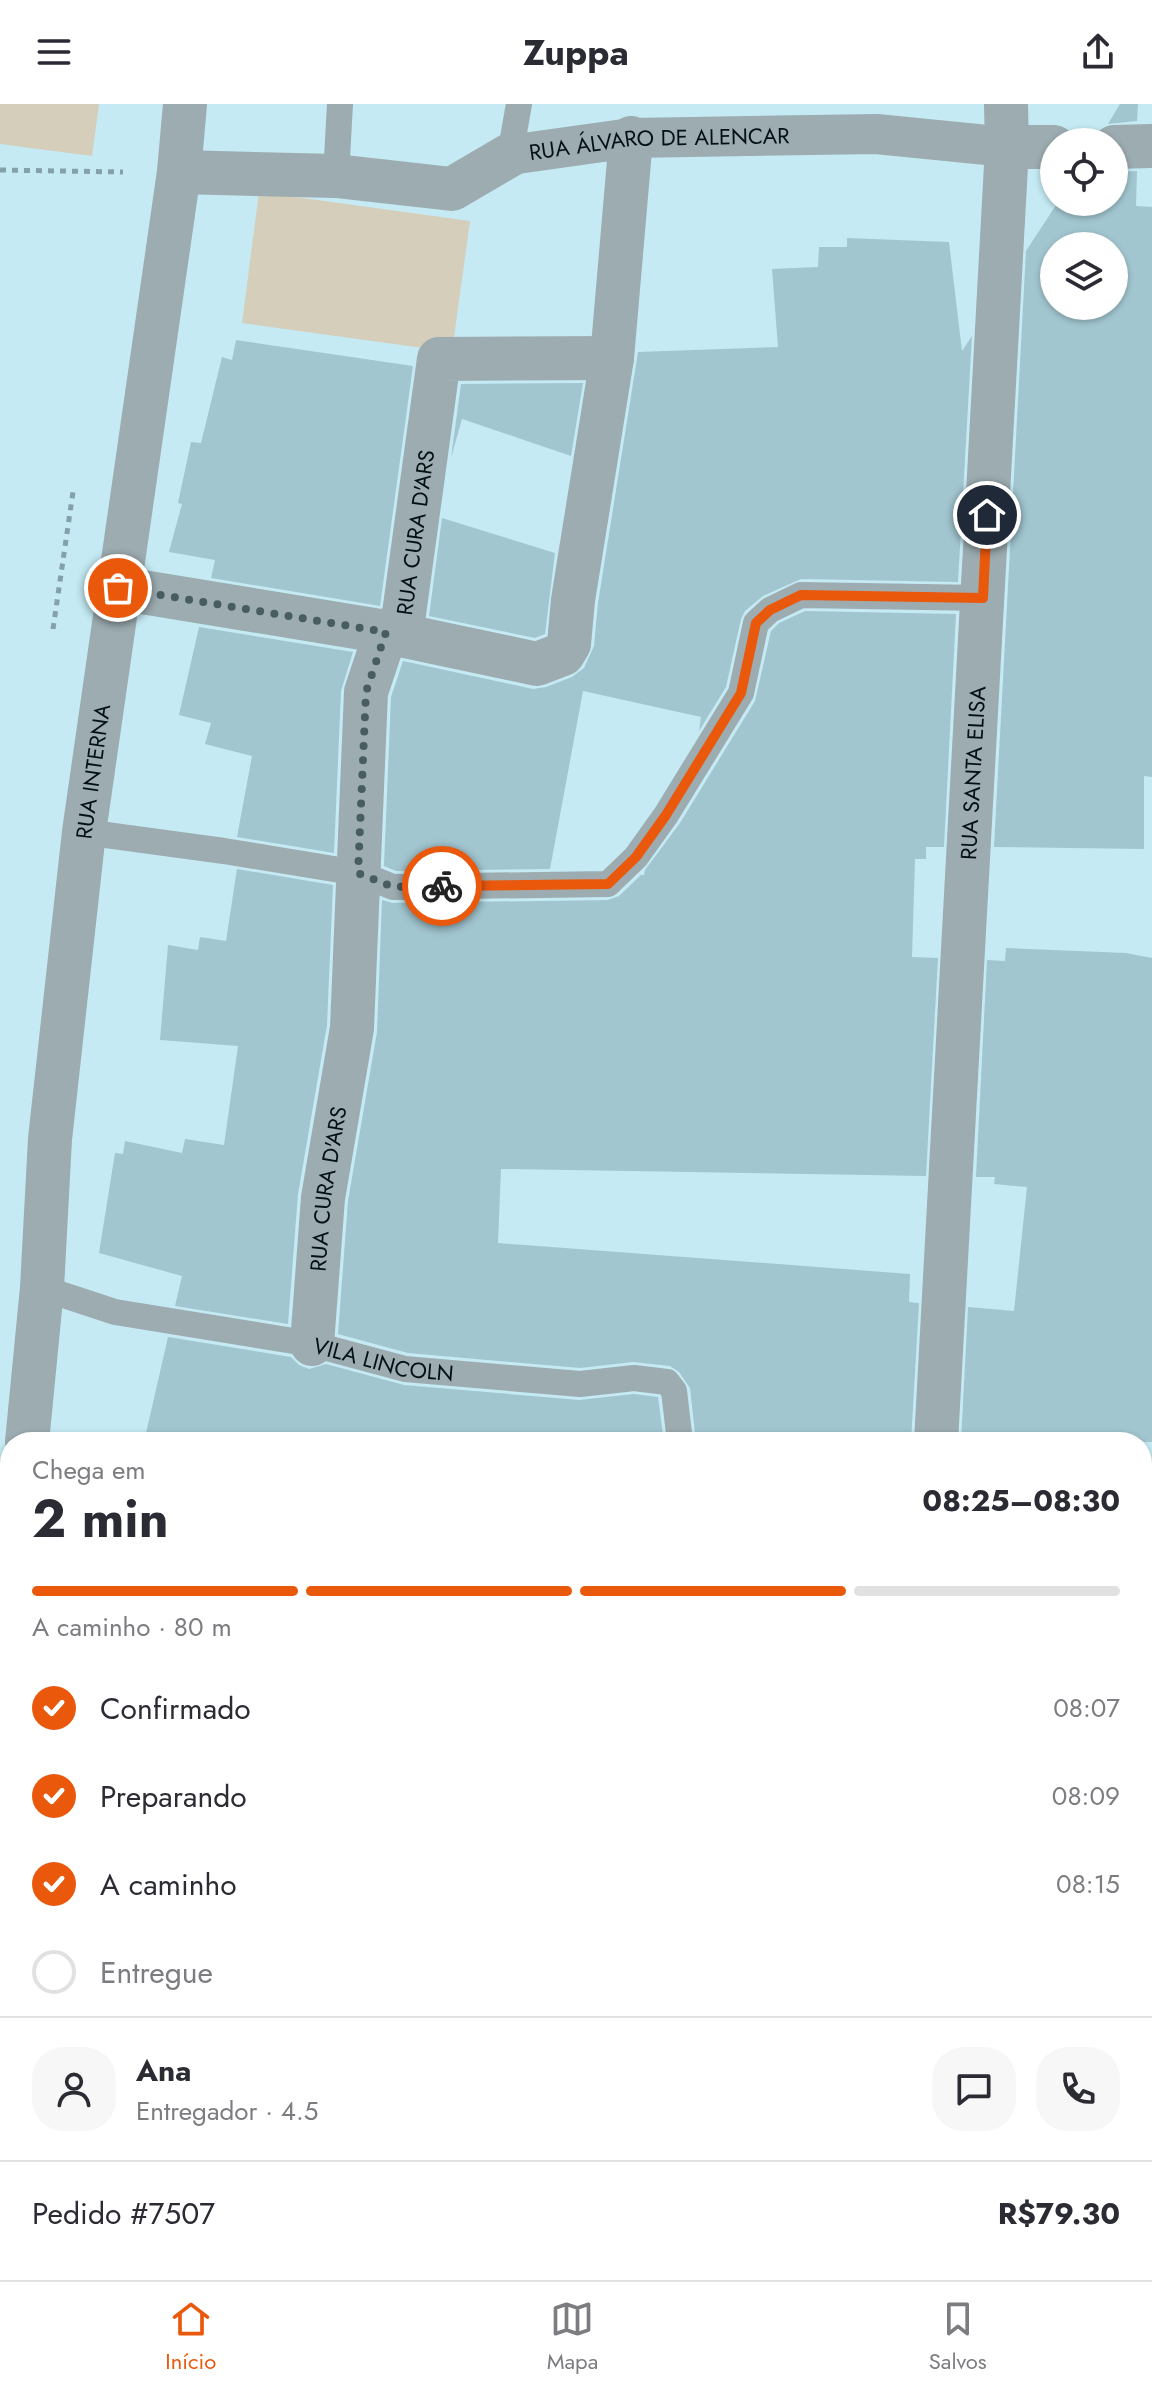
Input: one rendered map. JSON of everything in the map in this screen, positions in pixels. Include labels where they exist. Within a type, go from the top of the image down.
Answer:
[{"type":"street","name":"RUA INTERNA","points":[[28,1432],[42,1288],[50,1139],[84,832],[179,172],[185,104]]},
{"type":"street","name":"RUA SANTA ELISA","points":[[937,1432],[1007,147],[1006,104]]},
{"type":"street","name":"RUA ÁLVARO DE ALENCAR","points":[[179,172],[336,176],[452,189],[510,155],[631,138],[876,134],[1007,147],[1040,147]]},
{"type":"street","points":[[118,588],[386,632],[537,664],[563,654],[569,644],[573,600],[612,358],[631,138]]},
{"type":"street","points":[[1128,147],[1152,146]]},
{"type":"street","name":"RUA CURA D'ARS","points":[[312,1344],[323,1198],[352,1028],[366,692],[386,632],[403,621],[439,359],[612,358]]},
{"type":"lane","points":[[336,176],[340,104]]},
{"type":"lane","points":[[510,155],[519,104]]},
{"type":"lane","points":[[84,832],[358,873],[393,887],[608,884],[636,857],[666,815],[741,693],[756,623],[770,610],[801,595],[983,598]]},
{"type":"lane","name":"VILA LINCOLN","points":[[42,1288],[115,1312],[312,1344],[405,1369],[580,1384],[634,1378],[667,1382],[674,1391],[679,1432]]},
{"type":"path","points":[[0,170],[179,172]]},
{"type":"shaded area","points":[[0,104],[99,104],[92,156],[0,144]]},
{"type":"shaded area","points":[[259,192],[470,221],[452,352],[242,323]]},
{"type":"building","points":[[1120,104],[1138,104],[1137,121],[1108,124]]},
{"type":"building","points":[[1128,171],[1137,171],[1136,206],[1152,207],[1152,777],[1144,776],[1144,849],[994,847],[1026,251],[1049,216],[1128,216]]},
{"type":"building","points":[[847,238],[949,242],[962,351],[972,336],[958,582],[801,579],[763,596],[745,611],[741,619],[726,687],[699,731],[701,717],[583,691],[550,869],[396,871],[384,866],[391,697],[403,661],[533,689],[572,677],[584,668],[594,646],[598,603],[638,352],[778,347],[772,269],[818,267],[819,247],[847,247]]},
{"type":"building","points":[[236,340],[413,366],[380,606],[211,578],[215,560],[169,552],[182,504],[178,503],[191,442],[201,443],[222,357],[232,360]]},
{"type":"building","points":[[583,383],[571,456],[462,419],[451,458],[461,384]]},
{"type":"building","points":[[442,518],[555,553],[545,634],[535,638],[429,616]]},
{"type":"building","points":[[805,611],[956,614],[944,847],[926,847],[926,859],[915,859],[912,957],[938,958],[926,1176],[501,1169],[498,1243],[910,1274],[909,1302],[919,1303],[912,1432],[695,1432],[690,1388],[679,1372],[670,1366],[633,1362],[580,1368],[408,1353],[338,1334],[348,1201],[377,1032],[382,900],[393,903],[608,900],[619,896],[644,875],[755,701],[771,631],[779,623]]},
{"type":"building","points":[[199,627],[353,652],[341,691],[334,853],[237,837],[252,756],[205,744],[211,723],[179,715]]},
{"type":"building","points":[[237,869],[333,885],[327,1025],[298,1194],[288,1324],[175,1306],[182,1276],[99,1253],[115,1153],[123,1154],[125,1141],[182,1153],[185,1139],[224,1145],[238,1046],[160,1040],[168,945],[198,950],[200,937],[226,941]]},
{"type":"building","points":[[1006,948],[1126,953],[1152,958],[1152,1432],[962,1432],[968,1307],[1014,1311],[1027,1187],[994,1184],[995,1177],[976,1177],[987,960],[1005,961]]},
{"type":"building","points":[[168,1337],[291,1357],[309,1369],[326,1364],[404,1385],[579,1400],[634,1394],[658,1397],[663,1432],[146,1432]]},
{"type":"way so far","points":[[118,588],[386,632],[366,692],[358,873],[393,887],[442,886]]},
{"type":"route","points":[[442,886],[608,884],[636,857],[666,815],[741,693],[756,623],[770,610],[801,595],[983,598],[987,515]]}]
